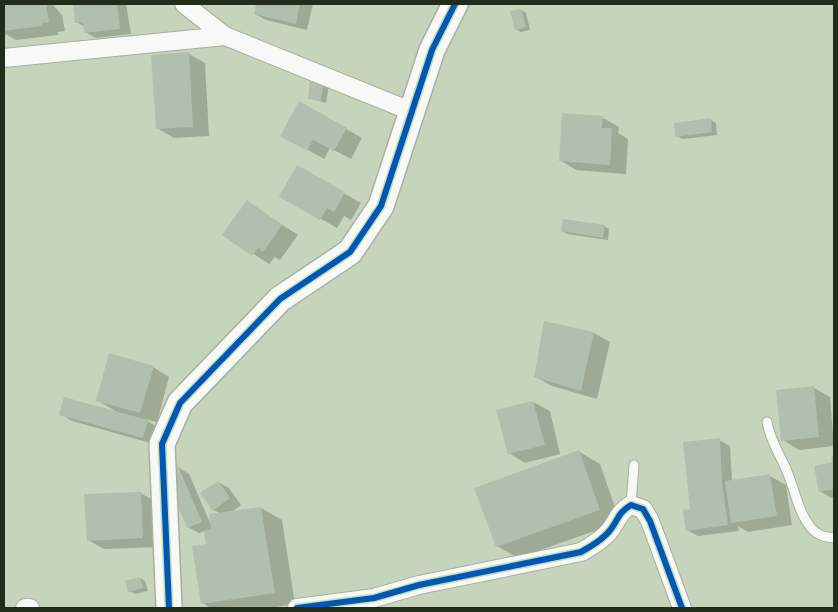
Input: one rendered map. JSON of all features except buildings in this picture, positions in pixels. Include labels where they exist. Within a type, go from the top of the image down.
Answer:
[{"type":"street","points":[[184,4],[225,36],[413,112]]},
{"type":"street","points":[[169,608],[162,444],[180,403],[280,299],[350,252],[381,206],[432,50],[455,4]]},
{"type":"street","points":[[4,58],[225,36]]},
{"type":"street","points":[[297,608],[374,598],[419,585],[581,552],[594,545],[610,530],[620,512],[631,505],[643,509],[650,521],[682,608]]},
{"type":"street","points":[[24,608],[30,608]]},
{"type":"lane","points":[[767,422],[774,446],[787,471],[803,514],[813,530],[823,537],[834,538]]},
{"type":"lane","points":[[631,505],[634,465]]},
{"type":"cycle path","points":[[169,608],[162,444],[180,403],[280,299],[350,252],[381,206],[432,50],[455,4]]},
{"type":"cycle path","points":[[297,608],[374,598],[419,585],[581,552],[605,536],[621,513],[631,505],[643,509],[650,521],[682,608]]}]
